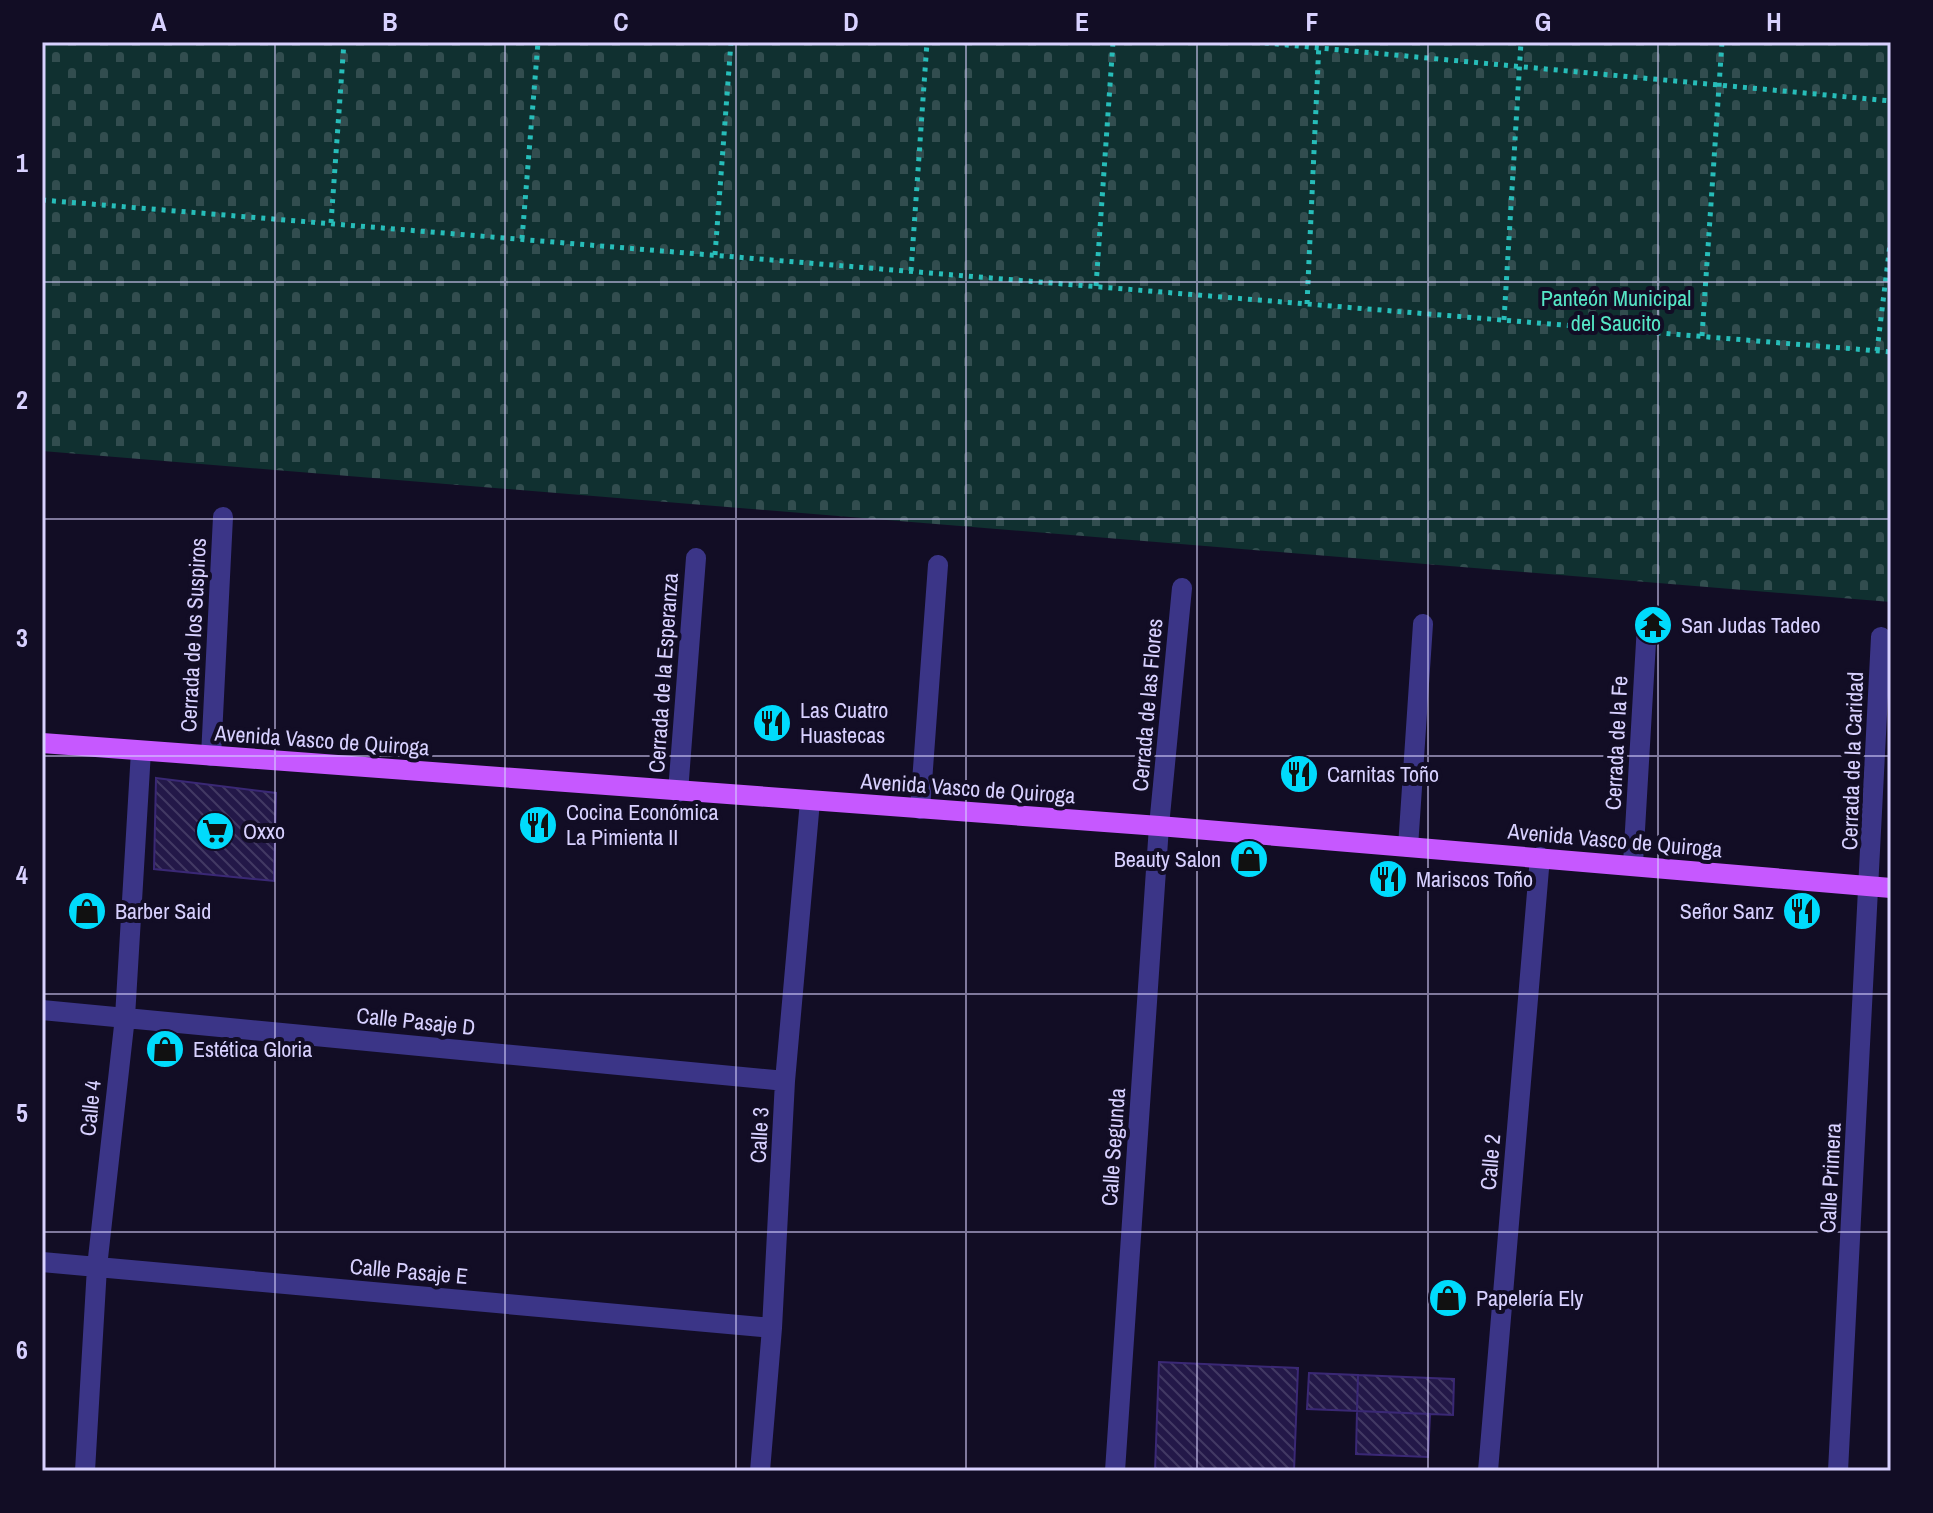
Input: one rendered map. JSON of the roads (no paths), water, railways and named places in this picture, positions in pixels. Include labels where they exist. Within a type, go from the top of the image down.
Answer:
[{"type":"main road","name":"Avenida Vasco de Quiroga","points":[[42,743],[1159,826],[1633,864],[1881,888]]},
{"type":"street","name":"Cerrada de los Suspiros","points":[[211,756],[223,517]]},
{"type":"street","name":"Cerrada de la Esperanza","points":[[678,792],[696,558]]},
{"type":"street","points":[[920,809],[938,565]]},
{"type":"street","name":"Cerrada de las Flores","points":[[1159,826],[1182,588]]},
{"type":"street","points":[[1408,847],[1423,624]]},
{"type":"street","name":"Cerrada de la Fe","points":[[1633,864],[1647,625]]},
{"type":"street","name":"Cerrada de la Caridad","points":[[1881,637],[1881,888]]},
{"type":"street","name":"Calle 4","points":[[85,1471],[97,1267],[125,1017],[141,751]]},
{"type":"street","name":"Calle 3","points":[[760,1471],[772,1328],[785,1081],[810,801]]},
{"type":"street","name":"Calle Segunda","points":[[1115,1471],[1159,826]]},
{"type":"street","name":"Calle 2","points":[[1488,1471],[1540,857]]},
{"type":"street","name":"Calle Primera","points":[[1838,1471],[1881,888]]},
{"type":"street","name":"Calle Pasaje D","points":[[42,1010],[785,1081]]},
{"type":"street","name":"Calle Pasaje E","points":[[42,1262],[772,1328]]},
{"type":"place","name":"San Judas Tadeo","points":[[1653,625]]},
{"type":"place","name":"Las Cuatro Huastecas","points":[[772,723]]},
{"type":"place","name":"Carnitas Toño","points":[[1299,774]]},
{"type":"place","name":"Cocina Económica La Pimienta II","points":[[538,825]]},
{"type":"place","name":"Oxxo","points":[[215,831]]},
{"type":"place","name":"Beauty Salon","points":[[1249,859]]},
{"type":"place","name":"Mariscos Toño","points":[[1388,879]]},
{"type":"place","name":"Barber Said","points":[[87,911]]},
{"type":"place","name":"Señor Sanz","points":[[1802,911]]},
{"type":"place","name":"Estética Gloria","points":[[165,1049]]},
{"type":"place","name":"Papelería Ely","points":[[1448,1298]]},
{"type":"park label","name":"Panteón Municipal del Saucito","points":[[1616,310]]}]
